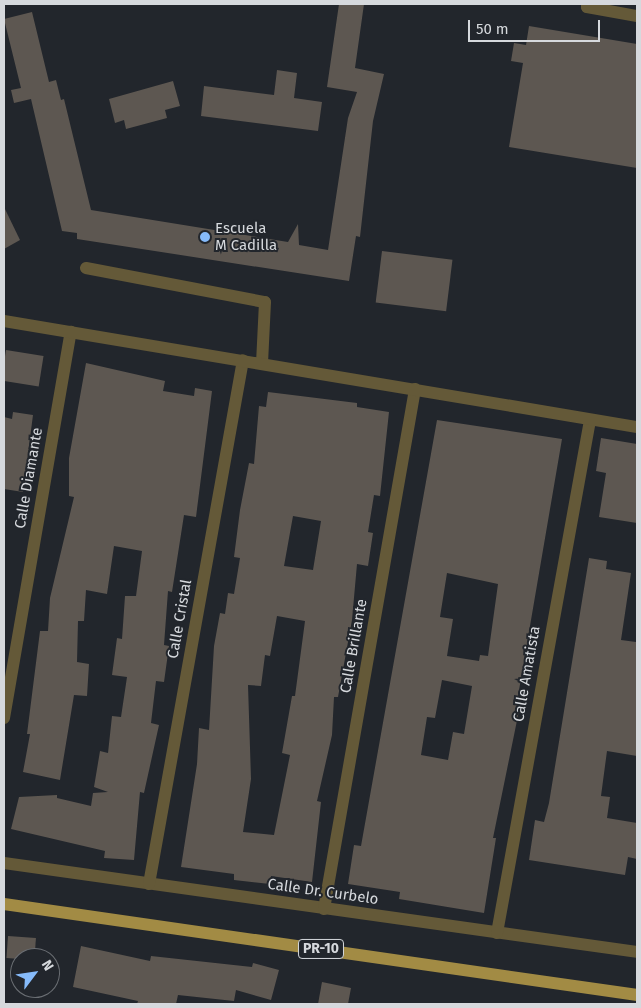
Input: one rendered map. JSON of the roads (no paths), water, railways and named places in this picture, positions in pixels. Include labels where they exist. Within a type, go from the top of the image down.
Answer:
[{"type":"main road","name":"PR-10","points":[[4,904],[637,995]]},
{"type":"street","points":[[587,4],[587,7],[637,16]]},
{"type":"street","points":[[86,268],[265,302],[262,363]]},
{"type":"street","points":[[4,321],[262,363],[637,428]]},
{"type":"street","name":"Calle Diamante","points":[[4,718],[71,332]]},
{"type":"street","name":"Calle Cristal","points":[[149,884],[243,360]]},
{"type":"street","name":"Calle Brillante","points":[[324,909],[415,389]]},
{"type":"street","name":"Calle Amatista","points":[[497,933],[590,420]]},
{"type":"street","name":"Calle Dr. Curbelo","points":[[4,863],[637,952]]},
{"type":"place","name":"Escuela M Cadilla","points":[[205,237]]}]
